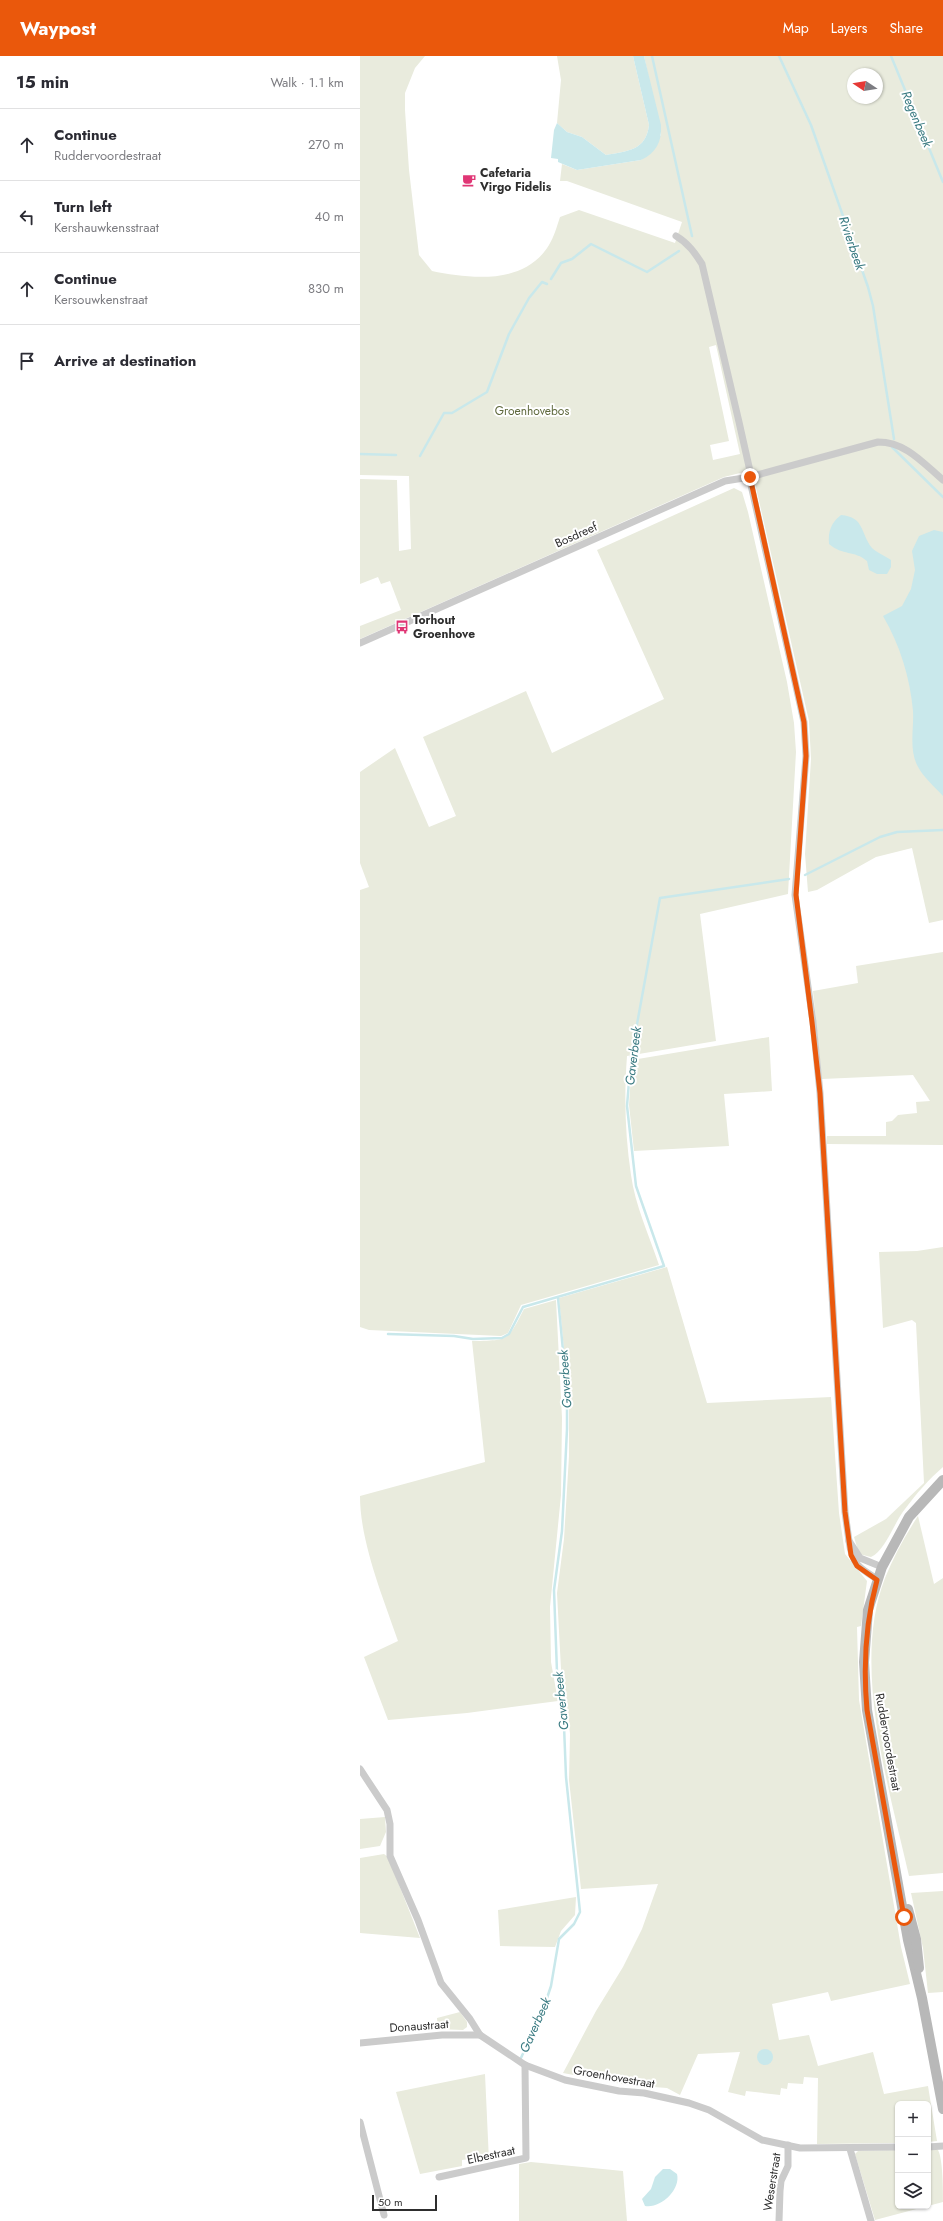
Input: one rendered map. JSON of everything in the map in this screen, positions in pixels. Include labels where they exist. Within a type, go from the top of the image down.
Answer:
[{"type":"street","points":[[676,236],[684,240],[702,264],[740,422],[750,477],[796,683],[806,738],[796,895],[820,1093],[845,1512],[851,1555],[857,1566],[877,1580]]},
{"type":"street","name":"Bosdreef","points":[[360,643],[725,481],[750,477],[878,442],[886,442],[904,447],[943,480]]},
{"type":"street","name":"Ruddervoordestraat","points":[[943,1480],[909,1517],[882,1566],[868,1610],[864,1662],[867,1710],[900,1886],[911,1916],[916,1939],[922,1998],[943,2109]]},
{"type":"street","points":[[849,1541],[860,1558],[882,1566]]},
{"type":"street","name":"Groenhovestraat","points":[[360,1769],[387,1810],[390,1824],[390,1856],[418,1920],[441,1983],[470,2019],[480,2035],[526,2064],[565,2080],[667,2097],[689,2103],[709,2110],[762,2140],[800,2148],[850,2149],[895,2147]]},
{"type":"street","name":"Donaustraat","points":[[360,2043],[442,2035],[480,2035]]},
{"type":"street","name":"Elbestraat","points":[[439,2177],[526,2158],[526,2064]]},
{"type":"street","points":[[360,2122],[384,2215]]},
{"type":"street","name":"Weserstraat","points":[[778,2221],[780,2186],[788,2166],[788,2146]]},
{"type":"street","points":[[931,2147],[943,2146]]},
{"type":"street","points":[[850,2149],[871,2221]]},
{"type":"green space","name":"Groenhovebos","points":[[360,56],[425,56],[415,68],[405,93],[409,170],[419,255],[432,271],[480,277],[512,273],[526,267],[539,258],[549,245],[560,217],[579,210],[675,243],[682,222],[567,181],[560,181],[562,164],[577,170],[641,160],[661,135],[644,56],[943,56],[943,920],[929,923],[912,848],[876,857],[817,890],[808,892],[805,854],[811,759],[809,721],[752,470],[724,477],[360,639],[360,626],[401,610],[390,581],[381,584],[378,577],[360,584],[360,479],[397,480],[399,551],[411,549],[409,476],[360,475]],"holes":[[[716,345],[740,454],[713,460],[710,445],[729,441],[709,347]]]},
{"type":"green space","points":[[557,56],[633,56],[649,125],[647,134],[640,145],[628,151],[606,155],[582,137],[567,132],[557,123],[561,80]]},
{"type":"green space","points":[[734,488],[742,492],[748,512],[787,682],[794,723],[796,752],[788,894],[700,914],[716,1041],[627,1056],[626,1116],[627,1145],[631,1175],[639,1209],[659,1265],[521,1305],[508,1333],[501,1336],[369,1330],[360,1327],[360,890],[369,887],[360,863],[360,772],[395,748],[429,827],[456,816],[423,737],[526,691],[552,753],[664,699],[597,550]]},
{"type":"green space","points":[[943,952],[943,1145],[827,1144],[827,1136],[886,1136],[886,1122],[892,1121],[898,1115],[917,1113],[916,1102],[930,1101],[913,1075],[822,1079],[813,991],[858,983],[856,966]]},
{"type":"green space","points":[[769,1037],[772,1091],[724,1094],[729,1146],[634,1151],[629,1105],[632,1060]]},
{"type":"green space","points":[[943,1247],[943,1467],[909,1503],[881,1549],[871,1557],[859,1554],[854,1537],[886,1519],[924,1483],[916,1323],[912,1320],[883,1328],[879,1252],[917,1251]]},
{"type":"green space","points":[[667,1267],[707,1403],[831,1397],[839,1513],[845,1554],[867,1581],[861,1626],[857,1627],[859,1700],[901,1947],[910,1984],[831,2001],[828,1992],[772,2004],[779,2040],[809,2035],[818,2066],[873,2052],[884,2094],[928,2086],[930,2101],[895,2101],[895,2143],[817,2144],[818,2078],[804,2077],[803,2084],[788,2083],[787,2089],[781,2088],[780,2095],[746,2091],[745,2096],[728,2092],[740,2052],[698,2054],[680,2095],[667,2088],[627,2085],[563,2073],[596,2011],[623,1967],[642,1929],[658,1884],[581,1889],[569,1780],[570,1734],[565,1688],[561,1669],[557,1593],[564,1539],[569,1456],[569,1401],[559,1298]]},
{"type":"green space","points":[[556,1300],[562,1418],[561,1495],[550,1607],[551,1662],[558,1701],[467,1713],[388,1720],[364,1657],[398,1641],[379,1588],[368,1550],[361,1514],[360,1496],[485,1462],[472,1341],[493,1340],[506,1337],[514,1328],[524,1309]]},
{"type":"green space","points":[[918,1516],[934,1584],[943,1578],[943,1873],[909,1876],[892,1804],[877,1727],[872,1687],[872,1649],[875,1612],[885,1578],[900,1546]]},
{"type":"green space","points":[[385,1817],[386,1832],[380,1846],[360,1849],[360,1819]]},
{"type":"green space","points":[[384,1854],[388,1857],[420,1938],[360,1933],[360,1858]]},
{"type":"green space","points":[[943,1891],[943,1992],[928,1993],[923,1948],[911,1893]]},
{"type":"green space","points":[[576,1897],[575,1915],[561,1931],[555,1947],[500,1946],[498,1910]]},
{"type":"green space","points":[[460,2012],[467,2022],[467,2027],[463,2030],[438,2029],[437,2018]]},
{"type":"green space","points":[[485,2074],[489,2161],[472,2164],[469,2159],[462,2160],[462,2166],[420,2174],[396,2092]]},
{"type":"green space","points":[[931,2104],[937,2141],[931,2142]]},
{"type":"green space","points":[[931,2149],[938,2150],[940,2154],[943,2202],[931,2205]]},
{"type":"green space","points":[[895,2150],[895,2209],[917,2209],[875,2220],[855,2154],[858,2151]]},
{"type":"green space","points":[[531,2162],[623,2171],[627,2221],[519,2221],[519,2164]]},
{"type":"water","points":[[633,56],[644,56],[661,125],[659,142],[651,154],[641,160],[577,170],[558,162],[558,159],[551,158],[554,130],[557,123],[567,132],[582,137],[606,155],[628,151],[640,145],[647,134],[649,125]]},
{"type":"water","points":[[841,515],[849,516],[858,522],[872,548],[891,560],[891,567],[887,574],[877,574],[869,570],[867,561],[858,555],[839,550],[829,544],[831,528]]},
{"type":"water","points":[[934,530],[943,532],[943,796],[922,773],[915,759],[912,745],[912,699],[907,674],[899,650],[883,616],[902,606],[911,589],[915,570],[912,551],[919,536]]},
{"type":"water","points":[[765,2049],[771,2051],[773,2057],[771,2063],[765,2065],[759,2063],[757,2057],[759,2051]]},
{"type":"water","points":[[663,2169],[670,2169],[677,2174],[676,2186],[668,2197],[657,2205],[645,2206],[642,2199],[651,2189],[655,2177]]},
{"type":"waterway","points":[[652,56],[692,236]]},
{"type":"waterway","name":"Rivierbeek","points":[[779,56],[811,125],[868,287],[873,306],[894,439]]},
{"type":"waterway","name":"Regenbeek","points":[[891,56],[943,182]]},
{"type":"waterway","points":[[551,279],[561,263],[572,259],[591,244],[647,272],[679,251]]},
{"type":"waterway","points":[[420,456],[444,413],[452,413],[487,392],[509,334],[529,298],[542,282],[547,284]]},
{"type":"waterway","name":"Rivierbeek","points":[[892,447],[943,497]]},
{"type":"waterway","points":[[360,454],[396,455]]},
{"type":"waterway","points":[[805,875],[880,837],[897,832],[943,830]]},
{"type":"waterway","name":"Gaverbeek","points":[[388,1334],[454,1336],[473,1339],[502,1338],[509,1334],[523,1307],[664,1266],[636,1186],[627,1106],[631,1057],[660,898],[789,879]]},
{"type":"waterway","name":"Gaverbeek","points":[[520,2060],[542,2013],[551,1986],[559,1939],[574,1924],[580,1912],[566,1777],[563,1700],[557,1672],[554,1590],[562,1531],[567,1429],[567,1393],[558,1298]]},
{"type":"place","name":"Cafetaria Virgo Fidelis","points":[[469,180]]},
{"type":"place","name":"Torhout Groenhove","points":[[402,627]]},
{"type":"route","points":[[750,477],[796,683],[806,738],[796,895],[820,1093],[845,1512],[851,1555],[857,1566],[877,1580],[868,1610],[865,1637],[864,1662],[867,1710],[884,1796],[904,1917]]}]
